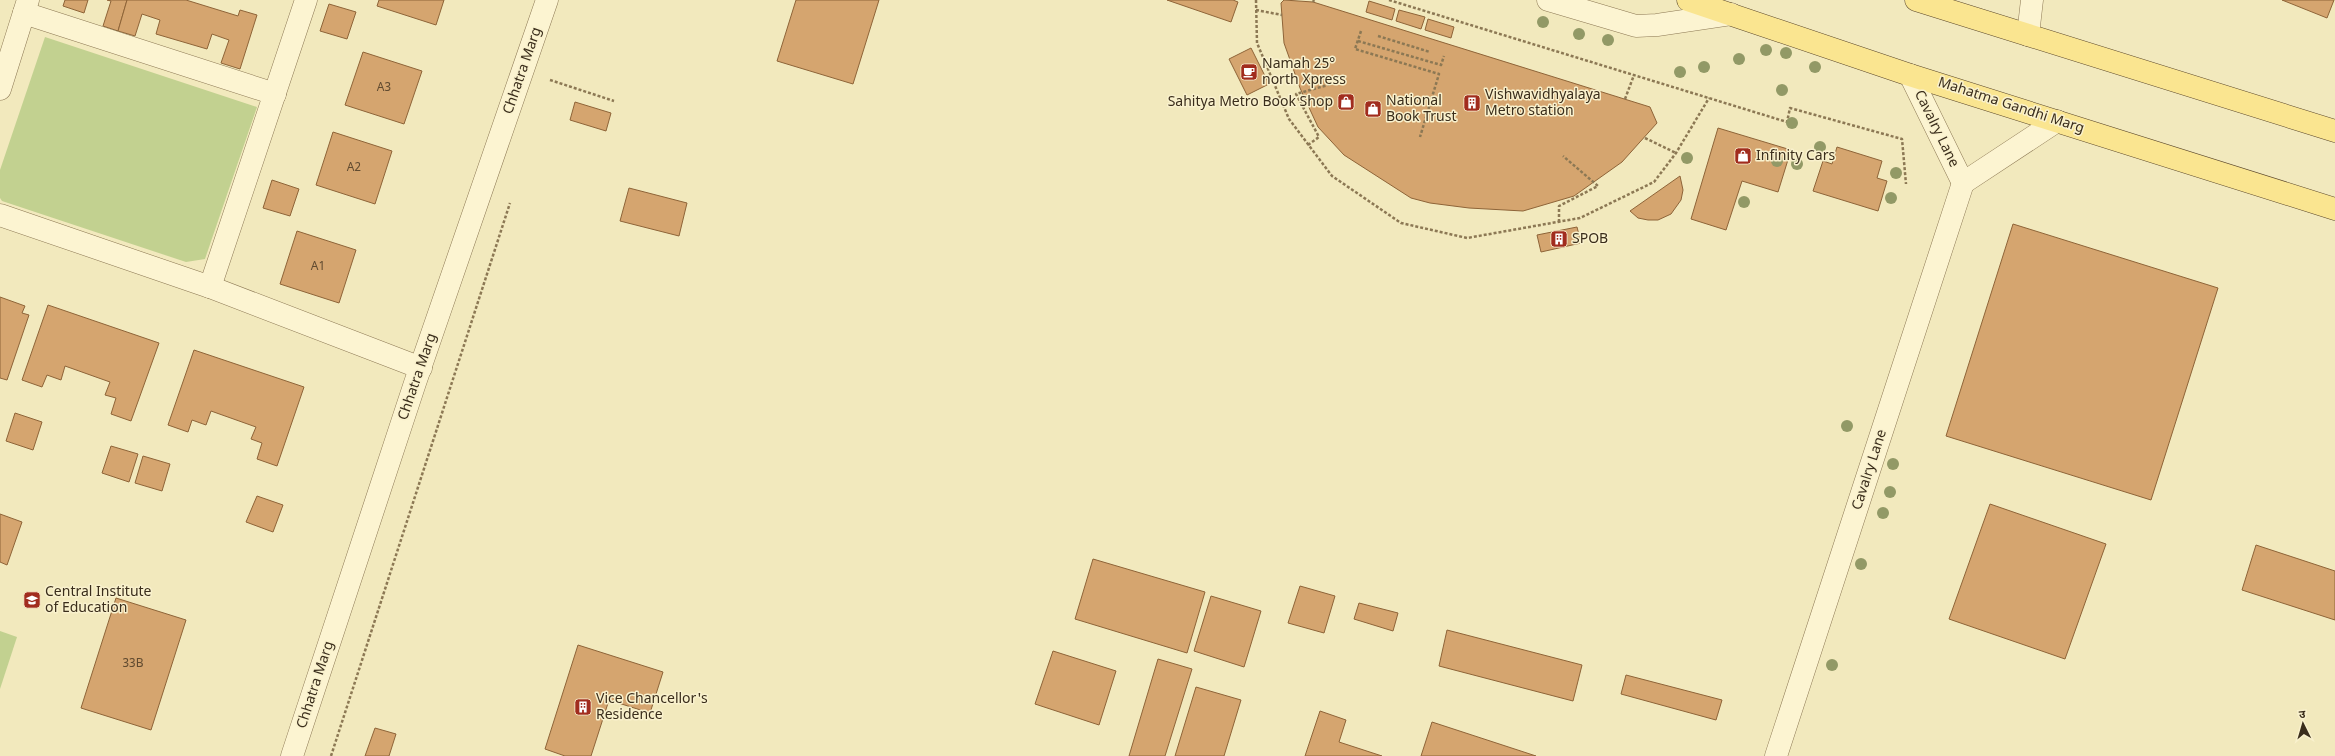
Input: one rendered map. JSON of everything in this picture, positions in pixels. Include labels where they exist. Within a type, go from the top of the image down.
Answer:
[{"type":"main road","name":"Mahatma Gandhi Marg","points":[[1688,0],[1910,74],[2335,210]]},
{"type":"main road","points":[[1922,1],[2335,131]]},
{"type":"street","points":[[210,287],[306,0]]},
{"type":"street","name":"Chhatra Marg","points":[[292,756],[421,368],[547,0]]},
{"type":"street","points":[[1548,0],[1636,26],[1657,25],[1731,14]]},
{"type":"street","points":[[2028,35],[2032,0]]},
{"type":"street","points":[[0,89],[26,6],[275,94]]},
{"type":"street","name":"Cavalry Lane","points":[[1910,74],[1963,183]]},
{"type":"street","name":"Cavalry Lane","points":[[1776,756],[1963,183],[2057,121]]},
{"type":"street","points":[[0,215],[210,287],[421,368]]},
{"type":"path","points":[[1256,0],[1256,43],[1289,119],[1332,176],[1401,223],[1468,238],[1580,218],[1654,182],[1676,153],[1709,98]]},
{"type":"path","points":[[1389,0],[1787,122],[1790,108],[1902,139],[1906,184]]},
{"type":"path","points":[[1256,10],[1282,15]]},
{"type":"path","points":[[1361,31],[1355,49],[1439,74],[1420,137]]},
{"type":"path","points":[[1378,36],[1430,52]]},
{"type":"path","points":[[1358,41],[1441,65],[1444,56]]},
{"type":"path","points":[[522,72],[614,101]]},
{"type":"path","points":[[548,88],[552,73]]},
{"type":"path","points":[[1625,99],[1634,75]]},
{"type":"path","points":[[1308,145],[1319,137],[1296,94],[1335,83]]},
{"type":"path","points":[[1645,138],[1676,153]]},
{"type":"path","points":[[1559,222],[1559,206],[1598,186],[1563,156]]},
{"type":"path","points":[[331,756],[511,200]]},
{"type":"green space","points":[[45,37],[257,107],[205,259],[186,262],[2,201],[0,198],[0,170]]},
{"type":"green space","points":[[0,631],[17,637],[0,689]]},
{"type":"building","points":[[65,0],[88,0],[84,13],[63,6]]},
{"type":"building","points":[[107,0],[127,0],[118,31],[103,26],[111,1]]},
{"type":"building","points":[[127,0],[186,0],[238,16],[240,10],[257,15],[240,69],[221,63],[229,40],[212,34],[207,49],[156,34],[160,20],[142,14],[135,36],[118,31]]},
{"type":"building","points":[[379,0],[444,0],[436,25],[377,6]]},
{"type":"building","points":[[796,0],[879,0],[853,84],[777,61]]},
{"type":"building","points":[[1167,0],[1233,0],[1238,2],[1231,22]]},
{"type":"building","name":"Vishwavidhyalaya Metro station","points":[[1284,0],[1313,2],[1650,107],[1657,123],[1622,162],[1574,196],[1523,211],[1469,208],[1430,203],[1411,198],[1344,155],[1318,127],[1300,88],[1284,43],[1281,3]]},
{"type":"building","points":[[2282,0],[2334,0],[2327,18]]},
{"type":"building","points":[[1369,1],[1395,9],[1392,20],[1366,12]]},
{"type":"building","points":[[329,4],[356,12],[347,39],[320,31]]},
{"type":"building","points":[[1399,10],[1425,17],[1421,29],[1396,21]]},
{"type":"building","points":[[1428,19],[1454,27],[1451,38],[1425,30]]},
{"type":"building","name":"Namah 25° north Xpress","points":[[1251,48],[1269,84],[1247,95],[1229,59]]},
{"type":"building","points":[[363,52],[422,71],[404,124],[345,105]]},
{"type":"building","points":[[575,102],[611,113],[606,131],[570,120]]},
{"type":"building","points":[[1718,128],[1791,150],[1778,192],[1742,181],[1726,230],[1691,219]]},
{"type":"building","points":[[333,132],[392,151],[375,204],[316,185]]},
{"type":"building","points":[[1837,147],[1882,161],[1877,178],[1887,181],[1878,211],[1813,191],[1823,161],[1832,164]]},
{"type":"building","points":[[1680,176],[1683,190],[1681,200],[1671,214],[1658,220],[1648,220],[1638,218],[1630,211]]},
{"type":"building","points":[[272,180],[299,189],[290,216],[263,208]]},
{"type":"building","points":[[629,188],[687,203],[679,236],[620,221]]},
{"type":"building","points":[[2013,224],[2218,288],[2151,500],[1946,436]]},
{"type":"building","name":"SPOB","points":[[1577,227],[1581,243],[1541,252],[1537,235]]},
{"type":"building","points":[[297,231],[356,250],[339,303],[280,284]]},
{"type":"building","points":[[0,297],[25,306],[22,313],[29,315],[7,380],[0,378]]},
{"type":"building","points":[[48,305],[159,343],[131,421],[111,414],[116,398],[105,395],[110,382],[65,366],[61,380],[47,375],[42,387],[22,380]]},
{"type":"building","points":[[194,350],[304,387],[277,466],[257,459],[262,443],[251,439],[256,427],[211,411],[206,425],[192,420],[188,432],[168,425]]},
{"type":"building","points":[[15,413],[42,422],[33,450],[6,441]]},
{"type":"building","points":[[111,446],[138,454],[129,482],[102,473]]},
{"type":"building","points":[[143,456],[170,464],[162,491],[135,483]]},
{"type":"building","points":[[257,496],[283,505],[273,532],[246,522]]},
{"type":"building","points":[[1990,504],[2106,544],[2065,659],[1949,619]]},
{"type":"building","points":[[0,514],[22,522],[7,565],[0,562]]},
{"type":"building","points":[[2256,545],[2335,571],[2335,620],[2242,590]]},
{"type":"building","points":[[1093,559],[1205,592],[1187,653],[1075,619]]},
{"type":"building","points":[[1300,586],[1335,596],[1324,633],[1288,623]]},
{"type":"building","points":[[1211,596],[1261,611],[1244,667],[1194,651]]},
{"type":"building","points":[[116,598],[186,620],[151,730],[81,708]]},
{"type":"building","points":[[1359,603],[1398,613],[1393,631],[1354,619]]},
{"type":"building","points":[[1447,630],[1582,665],[1573,701],[1439,666]]},
{"type":"building","name":"Vice Chancellor's Residence","points":[[578,645],[663,672],[650,713],[609,700],[591,756],[565,756],[545,749]]},
{"type":"building","points":[[1053,651],[1116,671],[1099,725],[1035,704]]},
{"type":"building","points":[[1158,659],[1192,669],[1165,756],[1129,756]]},
{"type":"building","points":[[1626,675],[1722,700],[1716,720],[1621,694]]},
{"type":"building","points":[[1196,687],[1241,700],[1224,756],[1175,756]]},
{"type":"building","points":[[1320,711],[1346,720],[1339,742],[1382,756],[1305,756]]},
{"type":"building","points":[[1432,722],[1536,756],[1421,756]]},
{"type":"building","points":[[375,728],[396,734],[389,756],[365,756]]},
{"type":"place","name":"Namah 25° north Xpress","points":[[1249,72]]},
{"type":"place","name":"Sahitya Metro Book Shop","points":[[1346,102]]},
{"type":"place","name":"Vishwavidhyalaya Metro station","points":[[1472,103]]},
{"type":"place","name":"National Book Trust","points":[[1373,109]]},
{"type":"place","name":"Infinity Cars","points":[[1743,156]]},
{"type":"place","name":"SPOB","points":[[1559,239]]},
{"type":"place","name":"Central Institute of Education","points":[[32,600]]},
{"type":"place","name":"Vice Chancellor's Residence","points":[[583,707]]}]
